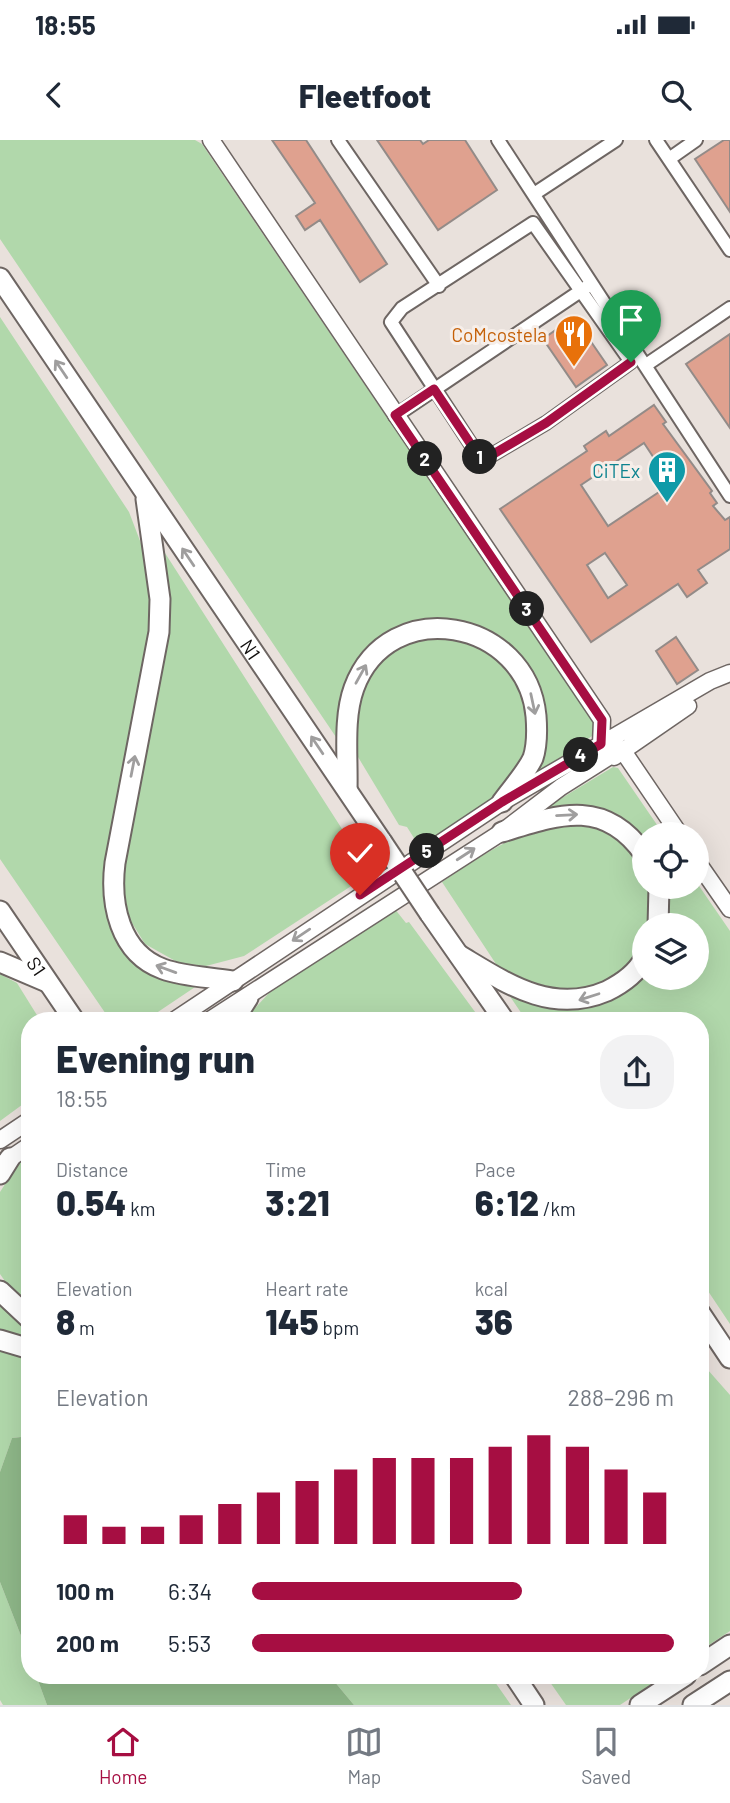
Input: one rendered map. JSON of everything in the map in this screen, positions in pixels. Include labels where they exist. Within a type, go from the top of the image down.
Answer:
[{"type":"highway","name":"N1","points":[[0,278],[430,914],[499,1012]]},
{"type":"highway","points":[[145,493],[160,599],[159,632],[115,863],[113,900],[124,932],[147,961],[176,973],[233,981]]},
{"type":"highway","points":[[347,789],[350,703],[354,688],[369,661],[384,646],[411,632],[431,627],[451,628],[480,636],[504,652],[523,675],[530,691],[537,729],[533,758],[502,802]]},
{"type":"highway","points":[[502,832],[549,817],[585,815],[612,822],[632,839]]},
{"type":"highway","name":"S1","points":[[0,911],[68,1012]]},
{"type":"highway","points":[[460,955],[519,990],[547,999],[577,1001],[615,987],[632,973]]},
{"type":"highway","points":[[0,962],[47,982]]},
{"type":"highway","points":[[239,1012],[248,998]]},
{"type":"highway","points":[[0,1291],[6,1301],[21,1312]]},
{"type":"highway","points":[[709,1326],[725,1350]]},
{"type":"highway","points":[[709,1334],[725,1350]]},
{"type":"highway","points":[[0,1340],[21,1346]]},
{"type":"highway","points":[[709,1659],[730,1645]]},
{"type":"highway","points":[[693,1705],[730,1681]]},
{"type":"highway","points":[[520,1684],[534,1705]]},
{"type":"highway","points":[[640,1705],[672,1684]]},
{"type":"main road","points":[[211,140],[602,720],[616,745],[671,822]]},
{"type":"main road","points":[[187,1012],[502,802],[616,745],[711,692],[723,683],[729,674]]},
{"type":"main road","points":[[224,1012],[502,832],[666,709],[710,681],[729,674]]},
{"type":"main road","points":[[709,879],[730,909]]},
{"type":"main road","points":[[0,1140],[21,1126]]},
{"type":"main road","points":[[3,1166],[21,1151]]},
{"type":"street","points":[[338,140],[439,286]]},
{"type":"street","points":[[498,140],[534,194],[586,287],[631,362],[546,423],[485,459],[474,449],[434,389],[391,322],[402,308],[534,223],[586,287],[646,365],[730,496]]},
{"type":"street","points":[[534,194],[616,140]]},
{"type":"street","points":[[656,140],[730,250]]},
{"type":"street","points":[[668,159],[696,140]]},
{"type":"street","points":[[395,415],[586,287]]},
{"type":"street","points":[[646,365],[730,308]]},
{"type":"green space","points":[[0,140],[195,140],[202,144],[595,725],[595,734],[522,784],[539,692],[473,626],[380,640],[359,660],[346,684],[340,743],[0,239]]},
{"type":"green space","points":[[0,317],[129,512],[150,567],[155,615],[105,893],[130,958],[162,979],[210,977],[158,1012],[105,1012],[0,859]]},
{"type":"green space","points":[[156,539],[360,857],[365,877],[244,956],[206,966],[179,963],[145,944],[124,910],[120,870],[166,622]]},
{"type":"green space","points":[[438,635],[474,644],[501,662],[512,675],[525,706],[527,747],[521,767],[512,780],[488,802],[419,846],[407,827],[399,825],[355,752],[354,707],[361,680],[401,643]]},
{"type":"green space","points":[[613,767],[618,768],[655,822],[632,822],[632,835],[597,809],[547,807]]},
{"type":"green space","points":[[565,820],[608,830],[632,853],[632,899],[649,899],[650,913],[632,913],[632,960],[624,970],[600,987],[572,995],[522,986],[496,964],[442,882],[486,853],[516,837]]},
{"type":"green space","points":[[663,899],[708,899],[730,931],[730,1324],[709,1292],[709,1012],[521,1012],[507,992],[548,1008],[565,1009],[595,1000],[632,975],[632,990],[709,990],[709,913],[662,913]]},
{"type":"green space","points":[[394,908],[406,923],[409,922],[475,1012],[251,1012],[269,993]]},
{"type":"green space","points":[[0,974],[17,983],[35,1012],[21,1012],[21,1106],[0,1121]]},
{"type":"green space","points":[[21,1162],[21,1300],[0,1274],[0,1192]]},
{"type":"green space","points":[[0,1300],[21,1316],[21,1339],[0,1333]]},
{"type":"green space","points":[[0,1347],[21,1353],[21,1437],[12,1438],[0,1472]]},
{"type":"green space","points":[[709,1371],[730,1395],[730,1631],[709,1645]]},
{"type":"green space","points":[[21,1437],[21,1636],[0,1582],[0,1472],[12,1438]]},
{"type":"green space","points":[[0,1582],[21,1636],[21,1684],[39,1684],[47,1705],[3,1705],[0,1700]]},
{"type":"green space","points":[[39,1684],[336,1684],[354,1705],[47,1705]]},
{"type":"green space","points":[[336,1684],[496,1684],[511,1705],[354,1705]]},
{"type":"green space","points":[[551,1684],[652,1684],[620,1705],[566,1705]]},
{"type":"building","points":[[272,140],[306,140],[387,264],[360,282],[320,220],[305,230],[296,216],[315,203]]},
{"type":"building","points":[[377,140],[420,140],[423,144],[429,140],[465,140],[497,190],[438,230]]},
{"type":"building","points":[[724,140],[730,140],[730,212],[695,159]]},
{"type":"building","points":[[574,317],[607,365],[576,387],[543,339]]},
{"type":"building","points":[[730,334],[730,428],[686,364]]},
{"type":"building","points":[[654,405],[666,422],[663,424],[712,491],[710,493],[717,503],[713,506],[725,520],[730,517],[730,549],[698,570],[707,583],[687,597],[678,584],[591,642],[500,509],[587,451],[584,446],[606,431],[609,436]],"holes":[[[644,443],[671,484],[608,526],[581,485]],[[605,553],[627,585],[608,598],[587,565]]]},
{"type":"building","points":[[676,637],[698,670],[677,684],[656,651]]},
{"type":"place","name":"CoMcostela","points":[[574,368]]},
{"type":"place","name":"CiTEx","points":[[667,504]]},
{"type":"route","points":[[360,895],[502,802],[601,744],[603,737],[602,720],[395,415],[434,389],[474,449],[485,459],[493,457],[546,423],[631,362]]}]
